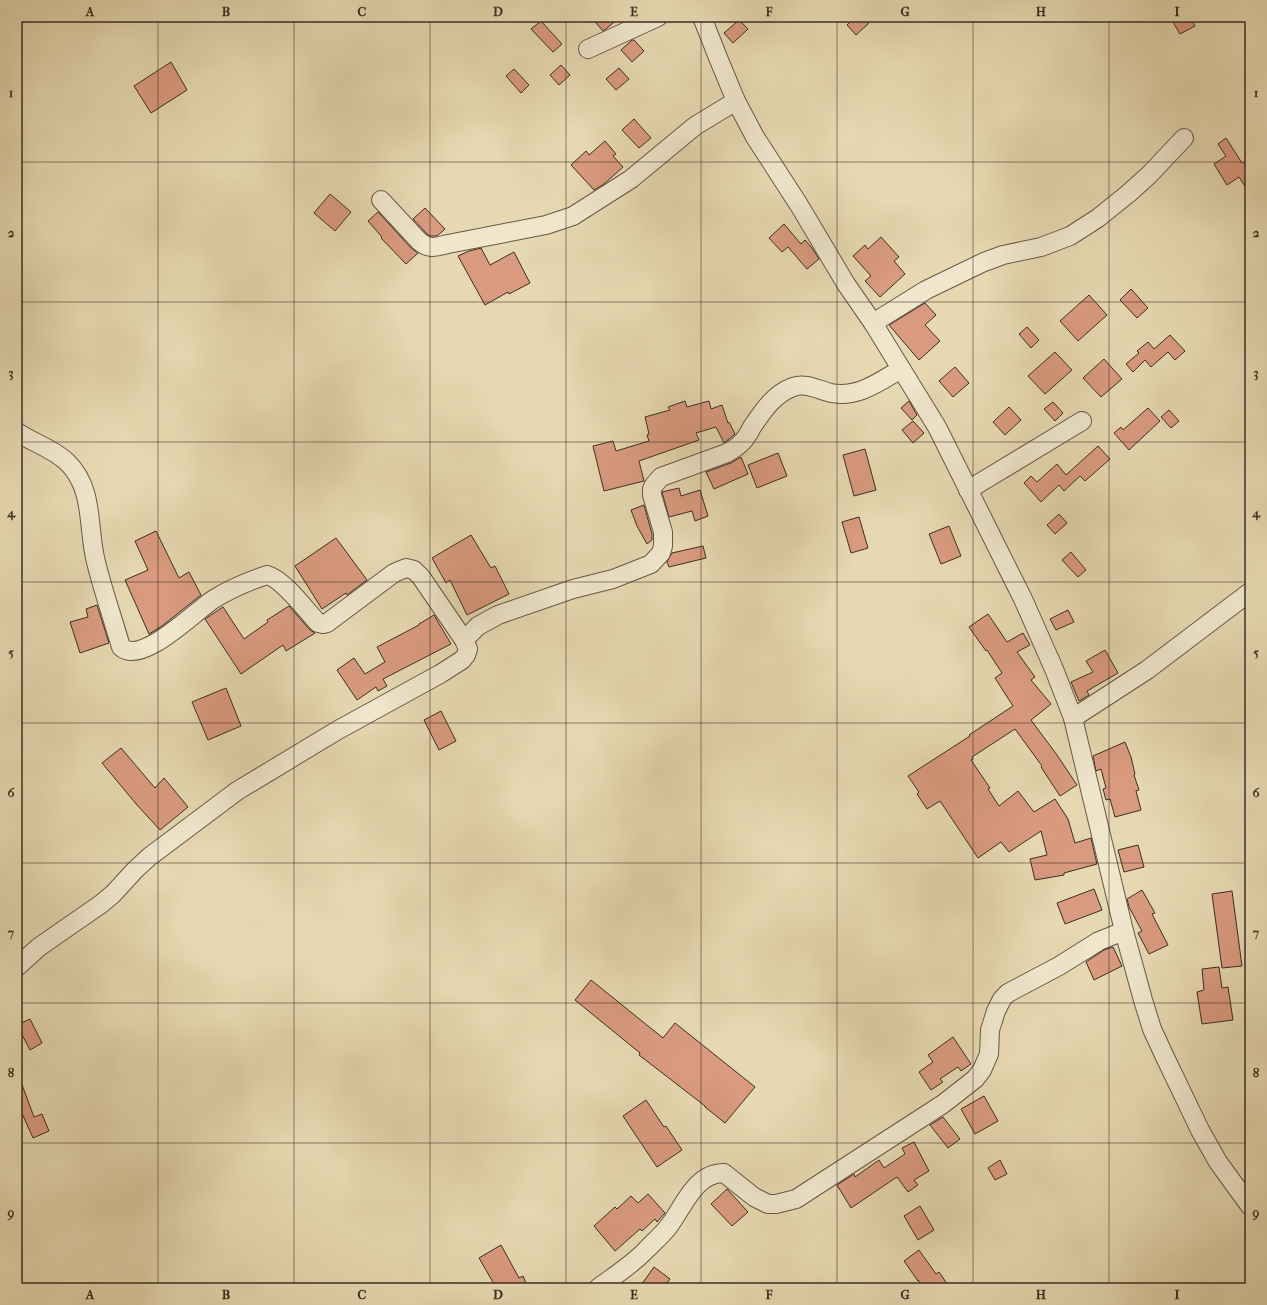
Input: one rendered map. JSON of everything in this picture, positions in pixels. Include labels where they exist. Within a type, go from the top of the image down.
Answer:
[{"type":"street","points":[[588,49],[658,17]]},
{"type":"street","points":[[702,17],[736,101],[755,137],[937,427],[1023,599],[1054,669],[1072,718],[1124,931],[1152,1028],[1200,1130],[1218,1162],[1250,1206]]},
{"type":"street","points":[[381,200],[423,245],[430,248],[546,225],[563,220],[582,211],[631,179],[695,126],[736,101]]},
{"type":"street","points":[[873,323],[926,290],[984,262],[1003,255],[1041,247],[1070,236],[1098,218],[1129,193],[1154,170],[1184,138]]},
{"type":"street","points":[[464,640],[478,626],[498,615],[573,590],[613,579],[651,564],[661,553],[663,546],[663,532],[652,495],[652,489],[656,480],[727,453],[736,448],[746,437],[762,411],[782,392],[802,385],[831,393],[853,393],[872,386],[901,369]]},
{"type":"street","points":[[968,490],[1082,420]]},
{"type":"street","points":[[17,432],[27,439],[47,447],[67,462],[78,476],[88,497],[96,561],[121,647],[125,650],[131,652],[152,646],[214,599],[267,575],[273,576],[282,583],[318,623],[323,624],[327,623],[394,573],[406,568],[414,570],[421,577],[464,640],[468,649],[462,660],[440,674],[338,730],[237,791],[149,857],[113,894],[39,947],[17,967]]},
{"type":"street","points":[[1072,718],[1147,670],[1250,592]]},
{"type":"street","points":[[598,1288],[645,1252],[668,1227],[687,1196],[708,1177],[718,1173],[724,1173],[754,1197],[768,1204],[776,1204],[796,1199],[943,1104],[975,1079],[982,1070],[989,1054],[990,1030],[996,1011],[1002,999],[1008,993],[1059,966],[1099,942],[1124,931]]},
{"type":"building","points":[[591,17],[620,17],[603,31]]},
{"type":"building","points":[[855,17],[863,17],[869,23],[856,35],[847,25]]},
{"type":"building","points":[[1170,17],[1190,17],[1195,26],[1180,34]]},
{"type":"building","points":[[739,20],[748,29],[733,43],[724,33]]},
{"type":"building","points":[[541,21],[562,44],[553,52],[531,29]]},
{"type":"building","points":[[632,40],[634,40],[644,51],[632,62],[621,50]]},
{"type":"building","points":[[171,62],[187,90],[151,113],[134,86]]},
{"type":"building","points":[[561,65],[570,75],[559,85],[550,75]]},
{"type":"building","points":[[619,68],[629,79],[616,90],[606,79]]},
{"type":"building","points":[[514,69],[529,85],[521,93],[506,76]]},
{"type":"building","points":[[634,119],[651,138],[639,148],[622,130]]},
{"type":"building","points":[[1226,138],[1242,163],[1244,162],[1250,172],[1250,194],[1239,177],[1227,185],[1214,164],[1226,156],[1218,144]]},
{"type":"building","points":[[605,141],[616,154],[613,156],[623,167],[604,184],[594,190],[571,165],[586,151],[589,155]]},
{"type":"building","points":[[330,194],[351,212],[335,231],[314,213]]},
{"type":"building","points":[[425,208],[445,229],[437,236],[428,235],[413,219]]},
{"type":"building","points":[[378,212],[411,248],[418,253],[406,264],[381,238],[382,237],[368,221]]},
{"type":"building","points":[[784,224],[801,244],[805,240],[819,259],[807,269],[788,247],[782,252],[769,238]]},
{"type":"building","points":[[881,237],[899,257],[894,261],[905,274],[880,297],[865,281],[871,276],[853,256],[865,245],[868,249]]},
{"type":"building","points":[[481,248],[490,265],[514,252],[530,283],[509,294],[508,292],[485,305],[458,256]]},
{"type":"building","points":[[1131,289],[1148,308],[1137,318],[1120,300]]},
{"type":"building","points":[[1089,295],[1107,315],[1078,341],[1060,321]]},
{"type":"building","points":[[925,303],[936,315],[925,325],[940,341],[919,360],[889,325]]},
{"type":"building","points":[[1027,327],[1039,340],[1031,348],[1019,334]]},
{"type":"building","points":[[1170,335],[1185,351],[1175,360],[1168,352],[1151,367],[1145,360],[1133,372],[1126,364],[1139,353],[1137,351],[1148,342],[1154,349]]},
{"type":"building","points":[[1055,352],[1072,370],[1045,394],[1028,376]]},
{"type":"building","points":[[1104,359],[1122,379],[1101,397],[1083,378]]},
{"type":"building","points":[[955,367],[969,383],[953,397],[939,381]]},
{"type":"building","points":[[685,401],[687,407],[709,401],[711,409],[722,405],[728,423],[729,422],[735,434],[724,443],[716,427],[696,433],[699,440],[639,461],[644,481],[604,491],[593,446],[613,441],[616,451],[649,441],[645,417],[670,410],[668,407]]},
{"type":"building","points":[[909,401],[917,415],[912,420],[901,408]]},
{"type":"building","points":[[1053,402],[1063,413],[1055,421],[1044,409]]},
{"type":"building","points":[[1009,407],[1021,420],[1005,435],[993,422]]},
{"type":"building","points":[[1148,408],[1160,421],[1129,450],[1114,433],[1121,427],[1123,430]]},
{"type":"building","points":[[1169,410],[1179,421],[1171,428],[1161,417]]},
{"type":"building","points":[[913,421],[924,433],[913,443],[902,430]]},
{"type":"building","points":[[1098,446],[1110,459],[1085,481],[1080,476],[1064,491],[1059,485],[1041,502],[1024,483],[1031,476],[1037,482],[1057,464],[1066,475]]},
{"type":"building","points":[[865,449],[876,490],[854,496],[843,455]]},
{"type":"building","points":[[778,453],[787,476],[757,488],[748,465]]},
{"type":"building","points":[[741,457],[748,474],[714,489],[706,472],[731,463]]},
{"type":"building","points":[[679,488],[681,496],[700,490],[708,516],[695,521],[692,511],[669,517],[662,492]]},
{"type":"building","points":[[644,505],[652,534],[652,540],[647,544],[637,526],[631,510]]},
{"type":"building","points":[[1059,514],[1067,523],[1055,534],[1047,525]]},
{"type":"building","points":[[859,517],[868,548],[851,553],[842,522]]},
{"type":"building","points":[[949,526],[961,556],[941,564],[929,534]]},
{"type":"building","points":[[156,531],[179,578],[189,572],[201,595],[162,626],[149,634],[125,580],[148,570],[135,541]]},
{"type":"building","points":[[471,535],[491,568],[495,566],[509,594],[467,615],[450,580],[446,583],[432,558]]},
{"type":"building","points":[[336,538],[367,580],[347,595],[346,593],[322,609],[295,566]]},
{"type":"building","points":[[703,546],[706,558],[669,567],[667,562],[672,553]]},
{"type":"building","points":[[1071,552],[1086,570],[1078,577],[1062,560]]},
{"type":"building","points":[[97,605],[109,643],[80,653],[70,622],[88,617],[86,609]]},
{"type":"building","points":[[289,606],[310,630],[315,633],[286,651],[283,645],[241,674],[205,619],[223,607],[244,639],[268,622],[267,620]]},
{"type":"building","points":[[1068,610],[1074,622],[1056,630],[1050,619]]},
{"type":"building","points":[[988,614],[1007,642],[1023,633],[1030,645],[1017,652],[1035,677],[1031,680],[1051,704],[1031,720],[1077,785],[1060,796],[1041,767],[1042,766],[1015,729],[972,757],[973,759],[971,760],[990,788],[988,789],[999,806],[1018,791],[1034,812],[1055,799],[1068,819],[1075,843],[1091,838],[1097,864],[1064,873],[1064,875],[1035,880],[1030,859],[1047,855],[1041,831],[1009,852],[1001,842],[978,858],[940,801],[927,809],[917,794],[919,792],[908,776],[1013,706],[995,678],[1002,673],[987,650],[986,651],[969,627]]},
{"type":"building","points":[[434,615],[451,644],[383,679],[387,686],[378,691],[376,687],[357,700],[337,670],[354,658],[365,674],[385,662],[377,647],[419,625]]},
{"type":"building","points":[[1105,650],[1118,673],[1087,691],[1089,695],[1079,701],[1071,682],[1093,672],[1086,661]]},
{"type":"building","points":[[226,688],[241,726],[208,740],[192,702]]},
{"type":"building","points":[[441,711],[456,741],[439,750],[424,720]]},
{"type":"building","points":[[1125,742],[1131,757],[1134,775],[1139,790],[1136,791],[1141,810],[1115,817],[1110,799],[1106,800],[1103,789],[1106,788],[1101,769],[1096,771],[1093,756]]},
{"type":"building","points":[[121,748],[155,788],[164,778],[188,807],[160,830],[102,763]]},
{"type":"building","points":[[1138,845],[1144,867],[1124,872],[1118,850]]},
{"type":"building","points":[[1094,889],[1102,910],[1065,924],[1057,903]]},
{"type":"building","points":[[1142,890],[1155,913],[1152,914],[1168,945],[1149,954],[1138,933],[1142,931],[1129,907],[1127,899]]},
{"type":"building","points":[[1232,891],[1242,966],[1222,968],[1212,894]]},
{"type":"building","points":[[1113,947],[1122,966],[1094,980],[1086,962],[1104,950]]},
{"type":"building","points":[[1219,967],[1222,988],[1228,987],[1233,1020],[1202,1024],[1197,992],[1204,990],[1202,969]]},
{"type":"building","points":[[591,980],[663,1038],[675,1023],[755,1087],[725,1123],[639,1055],[640,1053],[575,1000]]},
{"type":"building","points":[[30,1019],[42,1043],[30,1050],[17,1025]]},
{"type":"building","points":[[953,1037],[971,1064],[961,1071],[958,1067],[940,1079],[943,1082],[931,1090],[919,1072],[933,1062],[928,1055]]},
{"type":"building","points":[[18,1074],[34,1117],[42,1114],[49,1131],[33,1138],[20,1109],[17,1110]]},
{"type":"building","points":[[984,1096],[998,1121],[975,1134],[961,1109]]},
{"type":"building","points":[[646,1100],[682,1150],[657,1167],[623,1116]]},
{"type":"building","points":[[943,1117],[960,1139],[948,1148],[930,1125]]},
{"type":"building","points":[[914,1142],[929,1171],[914,1180],[918,1185],[908,1192],[897,1177],[851,1208],[837,1185],[854,1174],[855,1177],[879,1160],[884,1168],[905,1154],[902,1148]]},
{"type":"building","points":[[1000,1160],[1007,1174],[995,1180],[988,1168]]},
{"type":"building","points":[[727,1189],[748,1212],[732,1226],[711,1204]]},
{"type":"building","points":[[648,1194],[665,1213],[657,1222],[655,1219],[642,1231],[640,1229],[615,1251],[594,1226],[615,1207],[617,1209],[631,1196],[638,1203]]},
{"type":"building","points":[[920,1206],[934,1230],[918,1240],[904,1216]]},
{"type":"building","points":[[501,1245],[519,1278],[523,1276],[528,1288],[497,1288],[495,1283],[494,1284],[479,1258]]},
{"type":"building","points":[[919,1250],[936,1274],[939,1272],[950,1288],[924,1288],[918,1281],[904,1261]]},
{"type":"building","points":[[654,1267],[670,1279],[663,1288],[639,1288]]}]
